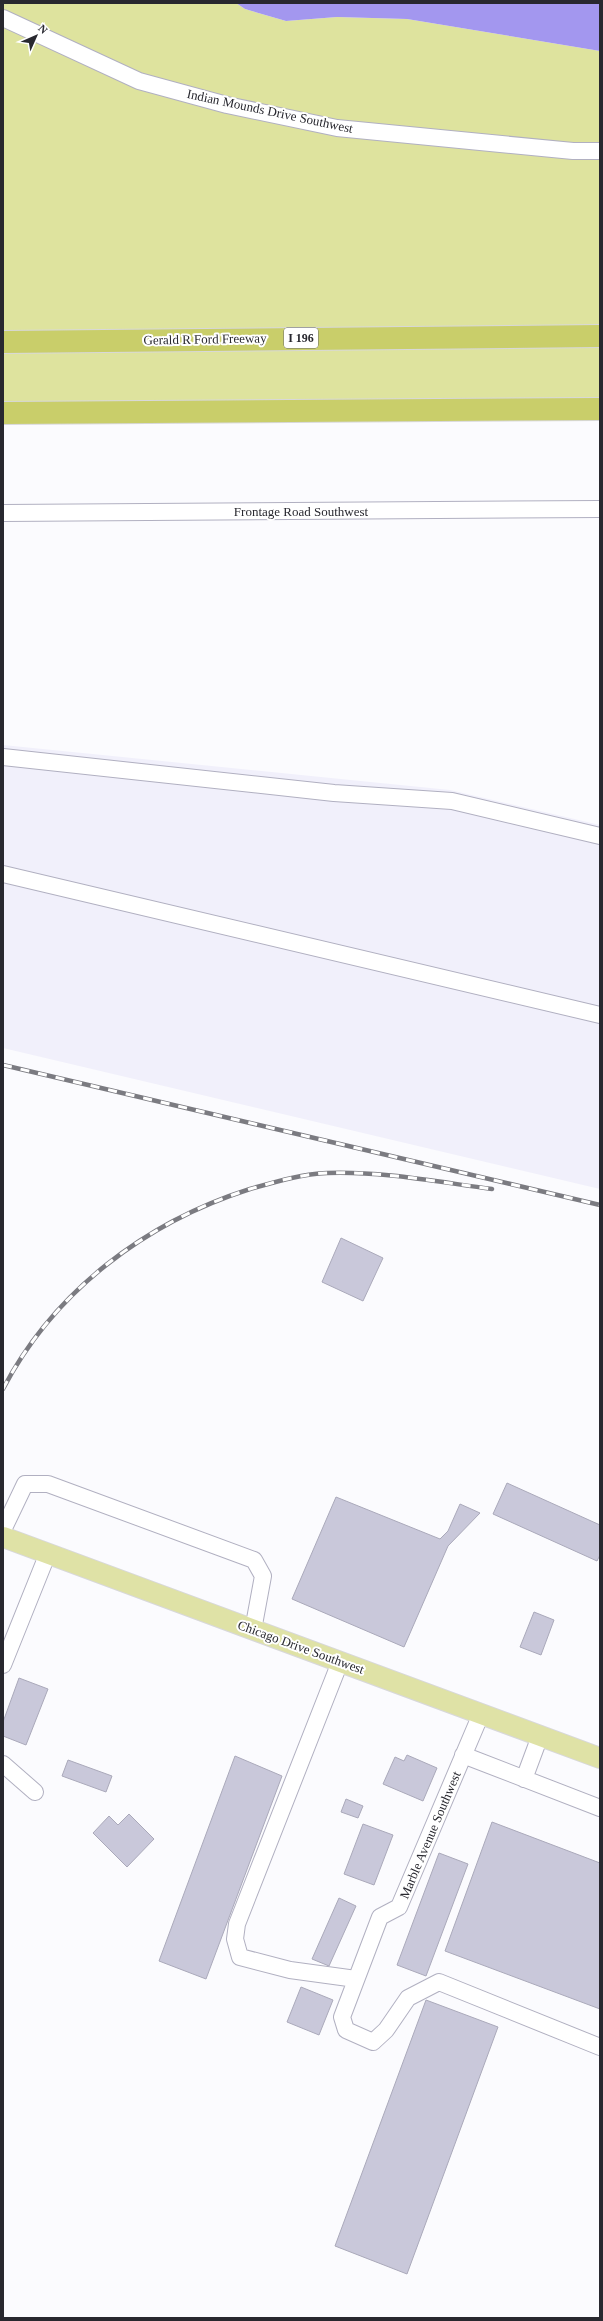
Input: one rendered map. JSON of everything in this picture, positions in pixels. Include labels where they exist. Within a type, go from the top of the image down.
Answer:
[{"type":"highway","name":"Gerald R Ford Freeway","points":[[3,342],[600,336]]},
{"type":"highway","points":[[3,413],[600,409]]},
{"type":"main road","name":"Chicago Drive Southwest","points":[[3,1537],[600,1758]]},
{"type":"street","name":"Indian Mounds Drive Southwest","points":[[3,18],[139,81],[227,105],[337,128],[573,151],[600,151]]},
{"type":"street","name":"Frontage Road Southwest","points":[[3,513],[600,508]]},
{"type":"street","points":[[3,757],[334,793],[452,801],[600,836]]},
{"type":"street","points":[[3,874],[600,1015]]},
{"type":"street","points":[[3,1530],[25,1484],[48,1484],[254,1560],[263,1576],[253,1630]]},
{"type":"street","points":[[3,1664],[48,1554]]},
{"type":"street","points":[[340,1662],[237,1924],[235,1939],[240,1957],[290,1970],[356,1979]]},
{"type":"street","name":"Marble Avenue Southwest","points":[[481,1714],[399,1907],[380,1917],[342,2017],[346,2030],[373,2042],[386,2030],[408,1998],[439,1982],[600,2047]]},
{"type":"street","points":[[524,1779],[540,1736]]},
{"type":"street","points":[[463,1755],[600,1808]]},
{"type":"street","points":[[3,1764],[36,1792]]},
{"type":"shaded area","points":[[236,3],[600,3],[600,51],[407,19],[337,17],[286,21],[245,9]]},
{"type":"shaded area","points":[[3,745],[450,790],[600,825],[600,1189],[3,1048]]},
{"type":"green space","points":[[3,3],[236,3],[245,9],[286,21],[337,17],[407,19],[600,51],[600,409],[3,413]]},
{"type":"building","points":[[341,1238],[383,1258],[363,1301],[322,1282]]},
{"type":"building","points":[[507,1483],[600,1525],[600,1555],[597,1561],[493,1514]]},
{"type":"building","points":[[336,1497],[440,1539],[448,1531],[460,1504],[480,1513],[448,1546],[404,1647],[292,1599]]},
{"type":"building","points":[[534,1612],[554,1620],[541,1655],[520,1647]]},
{"type":"building","points":[[19,1678],[48,1689],[26,1745],[3,1736],[3,1722]]},
{"type":"building","points":[[407,1755],[437,1768],[423,1801],[383,1784],[395,1757],[404,1761]]},
{"type":"building","points":[[235,1756],[282,1776],[206,1979],[159,1961]]},
{"type":"building","points":[[68,1760],[112,1776],[106,1792],[62,1776]]},
{"type":"building","points":[[346,1799],[363,1806],[358,1818],[341,1812]]},
{"type":"building","points":[[129,1814],[154,1839],[127,1867],[93,1833],[109,1816],[118,1825]]},
{"type":"building","points":[[492,1822],[600,1863],[600,2009],[445,1951]]},
{"type":"building","points":[[363,1824],[393,1835],[374,1885],[344,1874]]},
{"type":"building","points":[[439,1853],[468,1864],[426,1976],[397,1965]]},
{"type":"building","points":[[339,1898],[356,1906],[329,1966],[312,1959]]},
{"type":"building","points":[[301,1987],[333,2000],[319,2035],[287,2022]]},
{"type":"building","points":[[426,2000],[498,2027],[407,2274],[335,2246]]},
{"type":"railway","points":[[3,1065],[600,1205]]},
{"type":"railway","points":[[3,1389],[24,1354],[48,1321],[76,1291],[107,1265],[140,1241],[175,1220],[212,1203],[250,1189],[278,1181],[327,1173],[389,1175],[492,1189]]}]
